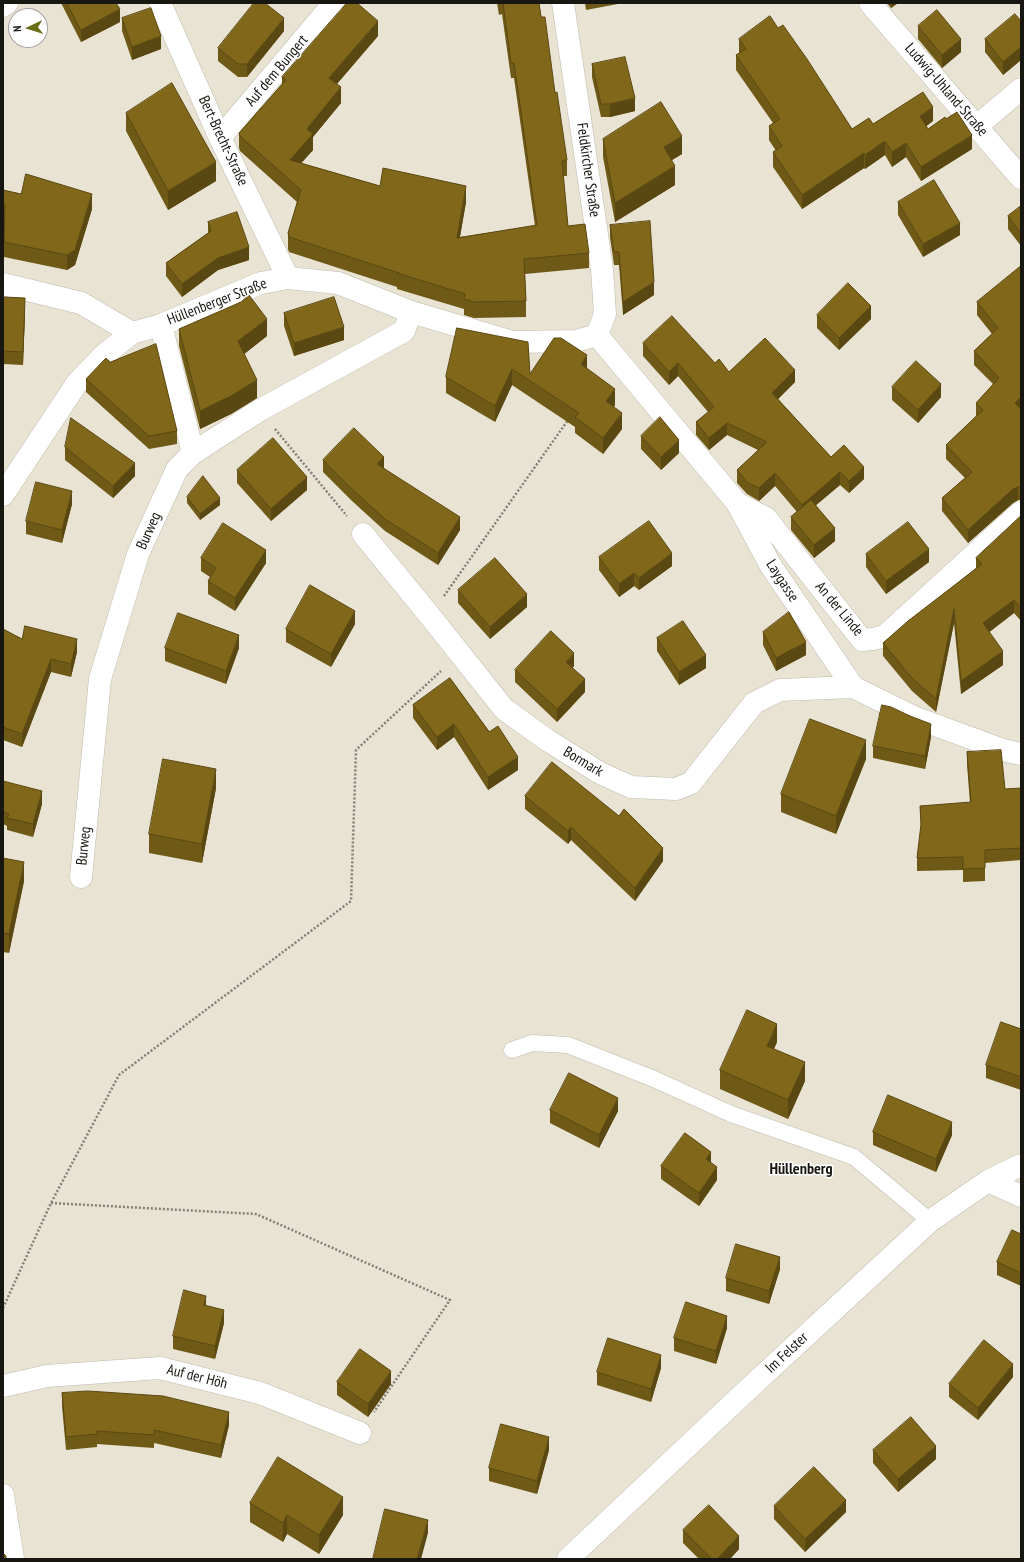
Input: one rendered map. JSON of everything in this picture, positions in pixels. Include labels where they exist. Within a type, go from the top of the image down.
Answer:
[{"type":"street","points":[[3,6],[7,3]]},
{"type":"street","name":"Bert-Brecht-Straße","points":[[160,3],[220,138],[288,278]]},
{"type":"street","name":"Auf dem Bungert","points":[[220,138],[334,3]]},
{"type":"street","name":"Feldkircher Straße","points":[[563,3],[602,269],[605,314],[597,335]]},
{"type":"street","name":"Ludwig-Uhland-Straße","points":[[870,3],[1021,178]]},
{"type":"street","points":[[977,126],[1021,89]]},
{"type":"street","name":"Hüllenberger Straße","points":[[3,495],[77,383],[104,356],[132,333],[161,324],[261,282],[288,278],[338,283],[411,312],[513,342],[576,341],[597,335]]},
{"type":"street","points":[[3,284],[81,303],[132,333]]},
{"type":"street","name":"Burweg","points":[[81,877],[100,679],[138,554],[177,469],[193,453],[260,410],[404,331],[411,312]]},
{"type":"street","points":[[161,324],[193,453]]},
{"type":"street","name":"Laygasse","points":[[597,335],[737,503],[771,566],[853,687],[916,718],[1003,750],[1021,754]]},
{"type":"street","name":"An der Linde","points":[[737,503],[766,518],[862,640],[885,636],[1021,512]]},
{"type":"street","name":"Bormark","points":[[363,534],[504,709],[547,740],[600,773],[631,787],[676,789],[691,783],[754,703],[780,690],[853,687]]},
{"type":"street","name":"Im Felster","points":[[568,1559],[744,1393],[930,1221],[988,1182],[1021,1165]]},
{"type":"street","points":[[988,1182],[1021,1196]]},
{"type":"street","name":"Auf der Höh","points":[[3,1386],[46,1376],[160,1368],[260,1393],[360,1433]]},
{"type":"street","points":[[3,1495],[13,1559]]},
{"type":"lane","points":[[512,1050],[532,1042],[568,1044],[654,1079],[731,1114],[854,1157],[930,1221]]},
{"type":"path","points":[[260,410],[363,534]]},
{"type":"path","points":[[430,616],[572,415]]},
{"type":"path","points":[[3,1308],[51,1203],[120,1075],[351,900],[356,750],[460,654]]},
{"type":"path","points":[[51,1203],[256,1214],[450,1300],[360,1433]]},
{"type":"building","points":[[67,3],[116,3],[120,9],[81,30]]},
{"type":"building","points":[[254,3],[265,3],[284,18],[247,64],[238,64],[218,48]]},
{"type":"building","points":[[347,3],[357,3],[378,21],[329,78],[341,87],[307,129],[313,134],[290,160],[380,186],[383,168],[466,186],[457,238],[537,225],[514,63],[511,63],[503,3],[539,3],[541,17],[545,17],[555,93],[557,92],[567,160],[562,161],[568,226],[585,224],[589,253],[524,259],[526,301],[474,302],[464,299],[465,294],[289,237],[288,233],[301,190],[240,136],[239,133],[286,80],[282,77]]},
{"type":"building","points":[[151,8],[161,36],[132,47],[122,18]]},
{"type":"building","points":[[937,10],[961,39],[942,55],[918,26]]},
{"type":"building","points":[[1015,14],[1021,21],[1021,47],[1003,62],[985,39]]},
{"type":"building","points":[[770,16],[778,28],[783,25],[807,59],[852,129],[869,118],[873,124],[923,92],[933,107],[920,116],[928,129],[945,117],[946,119],[957,112],[972,135],[921,167],[906,143],[892,152],[885,141],[865,155],[864,153],[802,195],[773,152],[782,146],[769,126],[780,119],[736,55],[746,49],[739,39]]},
{"type":"building","points":[[625,57],[635,98],[610,104],[601,104],[592,64]]},
{"type":"building","points":[[172,83],[216,162],[168,191],[126,113]]},
{"type":"building","points":[[661,102],[682,136],[664,147],[675,166],[615,203],[603,139]]},
{"type":"building","points":[[26,174],[92,194],[75,250],[67,255],[4,242],[5,205],[3,204],[3,190],[21,194]]},
{"type":"building","points":[[934,180],[960,223],[923,244],[898,202]]},
{"type":"building","points":[[1021,206],[1021,233],[1008,216]]},
{"type":"building","points":[[237,212],[249,247],[218,258],[182,284],[166,263],[211,231],[208,222]]},
{"type":"building","points":[[650,221],[654,282],[623,302],[619,252],[614,252],[610,225]]},
{"type":"building","points":[[1021,266],[1021,397],[1015,403],[1021,409],[1021,487],[1013,489],[968,530],[942,498],[972,472],[946,445],[983,410],[976,403],[999,378],[974,351],[998,328],[977,302]]},
{"type":"building","points":[[848,283],[871,306],[839,338],[817,315]]},
{"type":"building","points":[[249,295],[267,319],[238,341],[257,380],[231,396],[200,411],[179,329],[241,302]]},
{"type":"building","points":[[3,297],[25,298],[23,352],[3,351]]},
{"type":"building","points":[[334,297],[344,327],[294,343],[284,313]]},
{"type":"building","points":[[672,316],[715,363],[719,359],[729,372],[765,338],[795,370],[772,393],[831,457],[844,445],[864,467],[849,481],[840,472],[802,505],[775,473],[759,488],[747,482],[737,470],[767,442],[727,423],[709,438],[696,422],[714,407],[678,363],[669,372],[643,343]]},
{"type":"building","points":[[457,328],[528,342],[530,374],[554,338],[561,338],[587,355],[581,364],[615,389],[606,401],[622,413],[603,438],[575,417],[579,413],[512,369],[495,406],[446,377]]},
{"type":"building","points":[[156,344],[177,431],[149,436],[86,379],[106,358],[110,362]]},
{"type":"building","points":[[916,361],[941,384],[918,410],[892,387]]},
{"type":"building","points":[[660,417],[679,440],[661,457],[641,436]]},
{"type":"building","points":[[71,418],[135,463],[113,486],[65,447]]},
{"type":"building","points":[[354,428],[384,457],[377,464],[460,517],[438,553],[385,519],[323,460]]},
{"type":"building","points":[[273,438],[307,477],[271,509],[237,470]]},
{"type":"building","points":[[203,476],[220,498],[200,514],[187,497]]},
{"type":"building","points":[[36,482],[72,491],[62,530],[26,521]]},
{"type":"building","points":[[811,500],[835,528],[814,545],[791,517]]},
{"type":"building","points":[[1021,516],[1021,608],[1014,600],[983,623],[1003,651],[961,681],[954,609],[936,699],[912,678],[883,643],[908,621],[982,564],[976,558]]},
{"type":"building","points":[[649,521],[672,553],[639,578],[634,573],[619,584],[599,557]]},
{"type":"building","points":[[908,522],[929,549],[886,581],[866,554]]},
{"type":"building","points":[[223,523],[266,550],[235,598],[208,581],[216,568],[201,558]]},
{"type":"building","points":[[495,558],[527,594],[490,627],[458,590]]},
{"type":"building","points":[[310,585],[355,611],[331,654],[286,629]]},
{"type":"building","points":[[789,612],[806,642],[776,658],[763,632]]},
{"type":"building","points":[[178,613],[239,635],[226,671],[165,648]]},
{"type":"building","points":[[683,621],[706,655],[679,672],[657,638]]},
{"type":"building","points":[[25,626],[77,639],[71,664],[51,659],[22,734],[3,727],[3,629],[22,639]]},
{"type":"building","points":[[551,631],[574,653],[566,662],[585,679],[557,709],[515,670]]},
{"type":"building","points":[[450,678],[489,732],[498,726],[518,757],[488,777],[454,724],[437,737],[413,705]]},
{"type":"building","points":[[882,705],[891,707],[931,724],[925,756],[873,746]]},
{"type":"building","points":[[810,719],[866,740],[836,816],[781,794]]},
{"type":"building","points":[[1001,750],[1005,789],[1021,788],[1021,848],[985,850],[985,868],[963,869],[963,857],[917,858],[921,824],[920,806],[971,802],[967,752]]},
{"type":"building","points":[[163,759],[216,769],[202,844],[149,834]]},
{"type":"building","points":[[552,762],[619,816],[624,809],[663,848],[635,888],[571,827],[568,831],[525,796]]},
{"type":"building","points":[[3,781],[42,791],[33,824],[7,818],[9,814],[3,811]]},
{"type":"building","points":[[3,858],[24,862],[9,934],[3,933]]},
{"type":"building","points":[[747,1010],[777,1024],[767,1046],[805,1062],[788,1100],[720,1070]]},
{"type":"building","points":[[1001,1022],[1021,1029],[1021,1077],[986,1065]]},
{"type":"building","points":[[569,1073],[618,1098],[599,1135],[550,1110]]},
{"type":"building","points":[[888,1095],[952,1122],[936,1159],[873,1132]]},
{"type":"building","points":[[685,1133],[711,1152],[706,1159],[717,1167],[699,1193],[661,1166]]},
{"type":"building","points":[[1012,1230],[1021,1234],[1021,1273],[997,1262]]},
{"type":"building","points":[[736,1244],[780,1257],[769,1291],[726,1278]]},
{"type":"building","points":[[184,1290],[206,1296],[204,1305],[224,1310],[215,1346],[173,1336]]},
{"type":"building","points":[[686,1302],[727,1316],[716,1351],[674,1338]]},
{"type":"building","points":[[608,1338],[661,1355],[651,1389],[597,1372]]},
{"type":"building","points":[[984,1340],[1013,1364],[978,1408],[949,1384]]},
{"type":"building","points":[[360,1349],[391,1371],[368,1404],[337,1382]]},
{"type":"building","points":[[88,1391],[163,1396],[229,1412],[221,1445],[154,1430],[154,1435],[97,1431],[97,1434],[66,1437],[62,1393]]},
{"type":"building","points":[[911,1417],[936,1446],[898,1479],[873,1450]]},
{"type":"building","points":[[501,1424],[549,1437],[537,1481],[489,1468]]},
{"type":"building","points":[[278,1457],[343,1497],[319,1535],[287,1515],[283,1523],[250,1503]]},
{"type":"building","points":[[814,1467],[846,1500],[805,1539],[774,1506]]},
{"type":"building","points":[[709,1505],[739,1536],[717,1559],[712,1559],[683,1530]]},
{"type":"building","points":[[385,1509],[428,1520],[417,1559],[373,1559]]},
{"type":"building","points":[[3,1553],[6,1556],[6,1559],[3,1559]]},
{"type":"district","name":"Hüllenberg","points":[[801,1169]]}]
